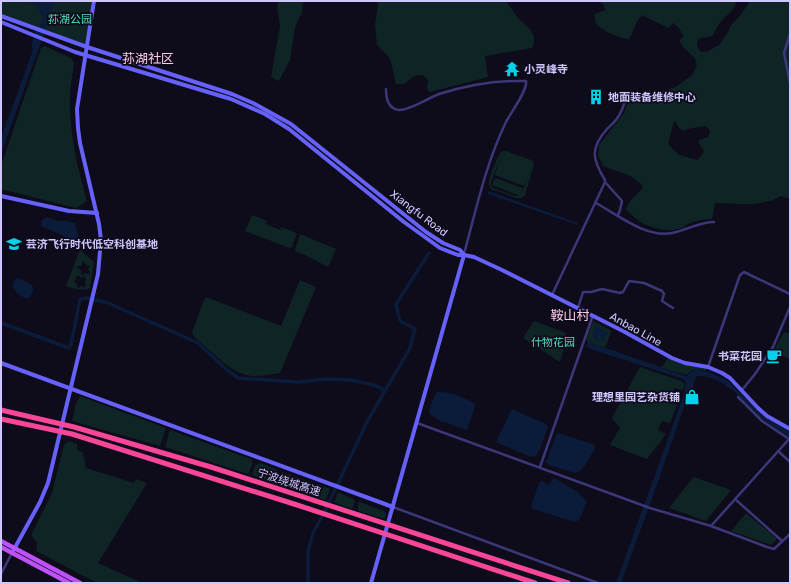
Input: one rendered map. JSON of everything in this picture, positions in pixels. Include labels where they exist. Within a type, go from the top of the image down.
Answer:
[{"type":"highway","name":"宁波绕城高速","points":[[1,410],[74,427],[211,467],[568,583]]},
{"type":"highway","name":"宁波绕城高速","points":[[1,419],[72,434],[294,504],[535,583]]},
{"type":"main road","points":[[12,553],[40,502],[48,483],[98,274],[101,240],[97,213],[78,128],[77,109],[94,1]]},
{"type":"main road","name":"Xiangfu Road","points":[[1,16],[87,47],[232,94],[267,110],[291,124],[426,232],[443,243],[460,250],[464,255]]},
{"type":"main road","name":"Xiangfu Road","points":[[1,22],[86,55],[231,99],[265,114],[289,128],[427,239],[449,252],[464,255]]},
{"type":"main road","points":[[1,196],[69,211],[97,213]]},
{"type":"main road","points":[[371,583],[464,255]]},
{"type":"main road","name":"Anbao Line","points":[[464,255],[474,257],[502,270],[593,315],[672,358],[685,363],[708,367],[726,375],[767,416],[790,430]]},
{"type":"main road","points":[[1,363],[392,507]]},
{"type":"main road","points":[[1,541],[80,583]]},
{"type":"main road","points":[[1,547],[69,583]]},
{"type":"street","points":[[790,34],[784,53],[790,83]]},
{"type":"street","points":[[386,89],[387,101],[389,105],[399,110],[465,86],[508,80],[526,81],[527,84],[507,120],[498,140],[464,255]]},
{"type":"street","points":[[618,215],[622,201],[606,182],[595,162],[594,152],[599,140],[621,113],[628,94]]},
{"type":"street","points":[[552,295],[606,182]]},
{"type":"street","points":[[596,203],[638,227],[658,234],[682,231],[699,224],[714,222]]},
{"type":"street","points":[[708,367],[740,275],[744,272],[790,294]]},
{"type":"street","points":[[578,308],[583,292],[591,292],[602,289],[620,293],[623,292],[629,281],[644,284],[662,291],[664,294],[662,301],[673,308]]},
{"type":"street","points":[[711,526],[790,438],[762,421],[738,397],[773,347],[790,307]]},
{"type":"street","points":[[540,467],[593,315]]},
{"type":"street","points":[[416,422],[650,508],[711,526],[774,549],[790,534]]},
{"type":"street","points":[[778,451],[790,462]]},
{"type":"street","points":[[735,499],[782,541]]},
{"type":"street","points":[[392,507],[598,583]]},
{"type":"street","points":[[1,574],[12,553]]},
{"type":"green space","name":"荪湖公园","points":[[1,1],[92,1],[86,45],[1,14]]},
{"type":"green space","points":[[279,1],[303,1],[302,12],[295,27],[290,60],[279,81],[271,77],[280,26],[277,7]]},
{"type":"green space","points":[[377,1],[506,1],[518,18],[530,29],[534,36],[534,44],[532,48],[485,56],[488,77],[430,92],[427,89],[428,80],[423,75],[414,77],[403,84],[396,84],[391,62],[388,56],[377,45],[375,25],[378,4]]},
{"type":"green space","points":[[598,1],[737,1],[733,9],[721,21],[712,36],[698,39],[697,46],[701,52],[708,51],[719,45],[731,25],[749,3],[747,1],[790,1],[790,198],[781,196],[774,200],[757,203],[715,203],[712,219],[690,223],[682,228],[671,230],[664,230],[643,223],[626,209],[631,200],[643,187],[639,182],[630,176],[603,166],[598,156],[599,145],[624,113],[630,96],[635,96],[643,100],[650,95],[676,87],[693,74],[697,65],[695,58],[679,41],[684,36],[678,27],[673,23],[668,28],[642,15],[629,39],[621,37],[611,34],[598,26],[596,23],[595,14],[605,10],[604,5]],"holes":[[[674,122],[676,122],[679,128],[684,131],[691,128],[706,126],[709,130],[710,132],[708,137],[699,140],[699,144],[704,151],[698,160],[679,155],[668,144]]]},
{"type":"green space","points":[[45,46],[71,58],[74,63],[70,98],[71,128],[87,201],[76,208],[1,189],[1,166],[41,48]]},
{"type":"green space","points":[[502,151],[531,160],[534,164],[525,195],[521,198],[491,189],[489,184],[494,166]],"holes":[[[501,156],[495,175],[524,186],[532,167],[521,195],[523,188],[495,178],[492,185],[520,196],[515,196],[491,186],[491,182]]]},
{"type":"green space","points":[[252,215],[267,221],[266,224],[280,230],[281,227],[297,233],[292,247],[290,248],[245,231]]},
{"type":"green space","points":[[300,234],[336,249],[328,267],[296,252],[295,250]]},
{"type":"green space","points":[[80,250],[94,262],[90,288],[78,289],[66,286]],"holes":[[[83,261],[86,265],[91,266],[88,269],[90,273],[85,273],[83,275],[81,274],[81,270],[77,268],[78,266],[81,266]],[[78,275],[81,278],[84,276],[86,279],[86,285],[84,287],[81,286],[79,288],[74,282]]]},
{"type":"green space","points":[[300,280],[316,287],[280,373],[255,376],[238,372],[223,362],[195,338],[192,333],[206,297],[281,326]]},
{"type":"green space","name":"什物花园","points":[[534,321],[566,333],[567,336],[560,362],[523,338]]},
{"type":"green space","points":[[593,321],[611,332],[605,348],[588,342],[586,339]]},
{"type":"green space","points":[[784,332],[790,334],[790,359],[775,353],[774,350]]},
{"type":"green space","points":[[668,357],[707,368],[706,371],[694,369],[686,375],[660,367],[663,366]]},
{"type":"green space","points":[[640,367],[681,381],[685,384],[683,390],[674,388],[670,403],[677,405],[670,423],[662,421],[658,430],[666,434],[647,459],[610,445],[620,428],[612,418]]},
{"type":"green space","points":[[80,396],[166,428],[160,446],[72,421],[76,403]]},
{"type":"green space","points":[[170,430],[251,459],[253,463],[248,474],[165,447]]},
{"type":"green space","points":[[69,441],[77,444],[77,450],[83,453],[86,468],[134,483],[136,479],[147,483],[98,563],[142,583],[97,583],[36,551],[37,543],[32,536],[32,533],[52,493],[64,445]]},
{"type":"green space","points":[[260,463],[278,470],[273,482],[252,475],[255,465]]},
{"type":"green space","points":[[282,472],[330,489],[326,500],[278,483]]},
{"type":"green space","points":[[694,477],[731,490],[706,521],[669,508]]},
{"type":"green space","points":[[338,492],[353,499],[355,502],[352,509],[334,502]]},
{"type":"green space","points":[[360,502],[384,511],[386,514],[385,519],[358,511],[358,503]]},
{"type":"green space","points":[[746,513],[776,538],[771,545],[731,531]]},
{"type":"water","points":[[25,1],[57,1],[49,13],[48,22],[1,154],[1,138],[33,50],[33,39],[43,19],[35,4],[27,3]]},
{"type":"water","points":[[488,191],[578,223],[577,225],[488,194]]},
{"type":"water","points":[[47,217],[58,221],[75,223],[81,247],[60,234],[41,226],[42,220]]},
{"type":"water","points":[[16,278],[27,282],[33,287],[34,289],[29,298],[27,299],[18,294],[14,289],[13,284]]},
{"type":"water","points":[[597,326],[608,333],[603,342],[600,342],[602,338],[599,337],[599,341],[595,340],[592,336],[595,330],[594,327]]},
{"type":"water","points":[[588,342],[652,364],[653,363],[657,366],[686,376],[695,369],[711,373],[728,381],[763,416],[790,432],[790,437],[770,425],[734,392],[717,380],[697,376],[681,415],[621,583],[616,583],[683,397],[686,383],[683,379],[591,349],[586,346]]},
{"type":"water","points":[[437,392],[447,392],[457,395],[475,404],[467,430],[440,421],[430,414],[429,410]]},
{"type":"water","points":[[511,410],[546,424],[548,427],[539,452],[534,457],[528,456],[496,442]]},
{"type":"water","points":[[558,433],[595,445],[595,448],[582,469],[575,473],[548,465],[546,462]]},
{"type":"water","points":[[554,478],[578,492],[587,502],[579,520],[575,522],[533,509],[531,506],[539,483],[542,481],[548,485]]},
{"type":"waterway","points":[[308,583],[308,551],[313,533],[367,422],[410,348],[415,329],[400,321],[396,304],[429,253]]},
{"type":"waterway","points":[[1,323],[69,348],[71,345],[80,299],[87,298],[108,303],[198,343],[227,370],[238,378],[298,382],[327,379],[351,380],[374,385],[385,390]]},
{"type":"place","name":"小灵峰寺","points":[[512,69]]},
{"type":"place","name":"地面装备维修中心","points":[[596,97]]},
{"type":"place","name":"芸济飞行时代低空科创基地","points":[[14,244]]},
{"type":"place","name":"书菜花园","points":[[774,356]]},
{"type":"place","name":"理想里园艺杂货铺","points":[[692,397]]},
{"type":"district","name":"荪湖社区","points":[[148,58]]},
{"type":"district","name":"鞍山村","points":[[570,315]]}]
